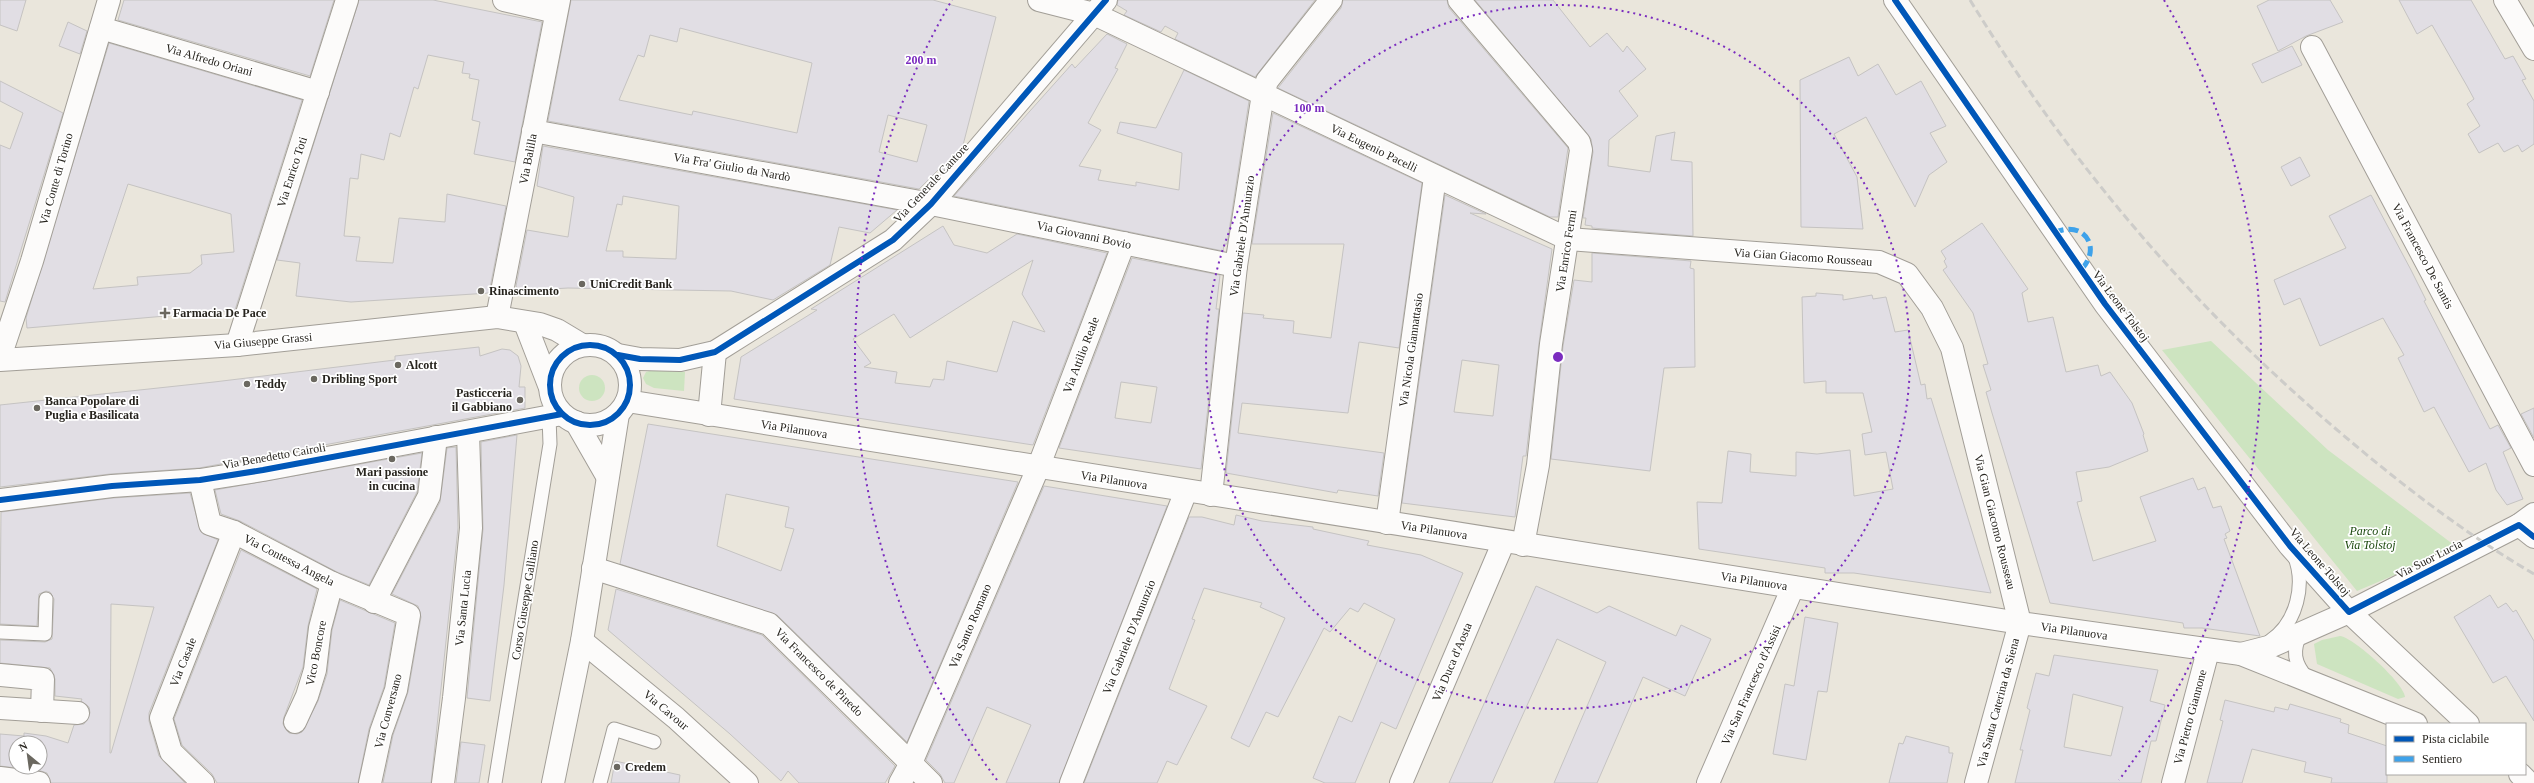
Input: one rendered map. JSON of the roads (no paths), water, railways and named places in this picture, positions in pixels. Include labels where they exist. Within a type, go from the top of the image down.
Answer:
[{"type":"street","name":"Via Conte di Torino","points":[[0,358],[32,261],[109,0]]},
{"type":"street","name":"Via Enrico Toti","points":[[237,345],[347,0]]},
{"type":"street","points":[[504,0],[558,6]]},
{"type":"street","name":"Via Eugenio Pacelli","points":[[1039,0],[1100,7],[1262,94],[1435,177],[1568,238]]},
{"type":"street","name":"Via Gabriele D'Annunzio","points":[[1211,495],[1236,266],[1262,94],[1267,81],[1332,0]]},
{"type":"street","name":"Via Enrico Fermi","points":[[1459,0],[1579,142],[1581,150],[1551,344],[1538,465],[1513,543]]},
{"type":"street","name":"Via Leone Tolstoj","points":[[1895,0],[2105,304],[2290,546],[2349,612],[2467,723]]},
{"type":"street","points":[[2505,0],[2531,36]]},
{"type":"street","name":"Via Balilla","points":[[498,317],[558,6]]},
{"type":"street","name":"Via Generale Cantore","points":[[618,355],[640,359],[680,360],[715,352],[893,240],[931,204],[1100,7]]},
{"type":"street","name":"Via Alfredo Oriani","points":[[101,28],[318,92]]},
{"type":"street","name":"Via Francesco De Santis","points":[[2312,47],[2534,465]]},
{"type":"street","name":"Via Fra' Giulio da Nardò","points":[[533,131],[931,204]]},
{"type":"street","name":"Via Nicola Giannattasio","points":[[1387,523],[1435,177]]},
{"type":"street","name":"Via Giovanni Bovio","points":[[931,204],[1236,266]]},
{"type":"street","name":"Via Gian Giacomo Rousseau","points":[[1568,238],[1879,262],[1907,274],[1932,308],[1952,348],[2020,623]]},
{"type":"street","name":"Via Attilio Reale","points":[[1038,468],[1124,243]]},
{"type":"street","name":"Via Giuseppe Grassi","points":[[0,358],[237,345],[498,317],[509,317],[525,322],[540,324],[557,330],[582,345]]},
{"type":"street","points":[[525,322],[550,385],[555,405],[562,418],[607,476]]},
{"type":"street","points":[[550,385],[552,371],[559,359],[569,350],[582,345],[595,344],[607,348],[618,355],[625,364],[630,376],[630,389],[622,408],[607,476],[582,641],[553,783]]},
{"type":"street","points":[[709,415],[715,352]]},
{"type":"street","points":[[562,418],[598,424],[622,408]]},
{"type":"street","name":"Via Pilanuova","points":[[622,408],[709,415],[2020,623],[2208,651],[2242,654]]},
{"type":"street","name":"Via Benedetto Cairoli","points":[[0,500],[112,486],[200,480],[270,469],[436,438],[562,418]]},
{"type":"street","name":"Via Santa Lucia","points":[[443,783],[454,698],[471,528],[468,433]]},
{"type":"street","points":[[374,602],[429,496],[436,438]]},
{"type":"street","name":"Via Santo Romano","points":[[900,783],[911,763],[1038,468]]},
{"type":"street","name":"Via Contessa Angela","points":[[200,480],[210,524],[234,532],[374,602],[409,615]]},
{"type":"street","name":"Via Gabriele D'Annunzio","points":[[1071,783],[1186,491]]},
{"type":"street","name":"Via Suor Lucia","points":[[2242,654],[2272,646],[2349,612],[2529,525]]},
{"type":"street","name":"Via Casale","points":[[203,783],[172,752],[161,718],[234,532]]},
{"type":"street","name":"Via Duca d'Aosta","points":[[1401,783],[1513,543]]},
{"type":"street","name":"Via Francesco de Pinedo","points":[[593,568],[769,624],[931,783]]},
{"type":"street","name":"Vico Boncore","points":[[295,722],[307,696],[315,670],[320,628],[332,582]]},
{"type":"street","name":"Via San Francesco d'Assisi","points":[[1708,783],[1793,587]]},
{"type":"street","name":"Via Conversano","points":[[370,783],[381,732],[396,690],[409,615]]},
{"type":"street","name":"Via Santa Caterina da Siena","points":[[1976,783],[2020,623]]},
{"type":"street","name":"Via Cavour","points":[[582,641],[676,718],[746,783]]},
{"type":"street","name":"Via Pietro Giannone","points":[[2173,783],[2208,651]]},
{"type":"street","points":[[2242,654],[2414,723]]},
{"type":"street","points":[[0,675],[43,679],[42,711]]},
{"type":"street","points":[[0,708],[78,713]]},
{"type":"street","points":[[2522,775],[2529,783]]},
{"type":"street","points":[[0,778],[39,783]]},
{"type":"lane","name":"Corso Giuseppe Galliano","points":[[495,783],[550,444],[562,418]]},
{"type":"lane","name":"Via Leone Tolstoj","points":[[2242,654],[2258,649],[2273,639],[2284,627],[2293,612],[2298,596],[2300,579],[2297,562],[2290,546]]},
{"type":"lane","points":[[0,632],[45,634],[46,599]]},
{"type":"lane","points":[[2301,633],[2294,657],[2299,668],[2311,682]]},
{"type":"lane","points":[[600,783],[614,728],[654,742]]},
{"type":"railway","points":[[1970,0],[2051,122],[2095,180],[2189,289],[2240,341],[2293,392],[2393,476],[2462,528],[2534,574]]},
{"type":"place","name":"UniCredit Bank","points":[[582,284]]},
{"type":"place","name":"Rinascimento","points":[[481,291]]},
{"type":"place","name":"Farmacia De Pace","points":[[165,313]]},
{"type":"place","name":"Alcott","points":[[398,365]]},
{"type":"place","name":"Dribling Sport","points":[[314,379]]},
{"type":"place","name":"Teddy","points":[[247,384]]},
{"type":"place","name":"Pasticceria il Gabbiano","points":[[520,400]]},
{"type":"place","name":"Banca Popolare di Puglia e Basilicata","points":[[37,408]]},
{"type":"place","name":"Mari passione in cucina","points":[[392,459]]},
{"type":"place","name":"Credem","points":[[617,767]]},
{"type":"park label","name":"Parco di Via Tolstoj","points":[[2370,538]]}]
